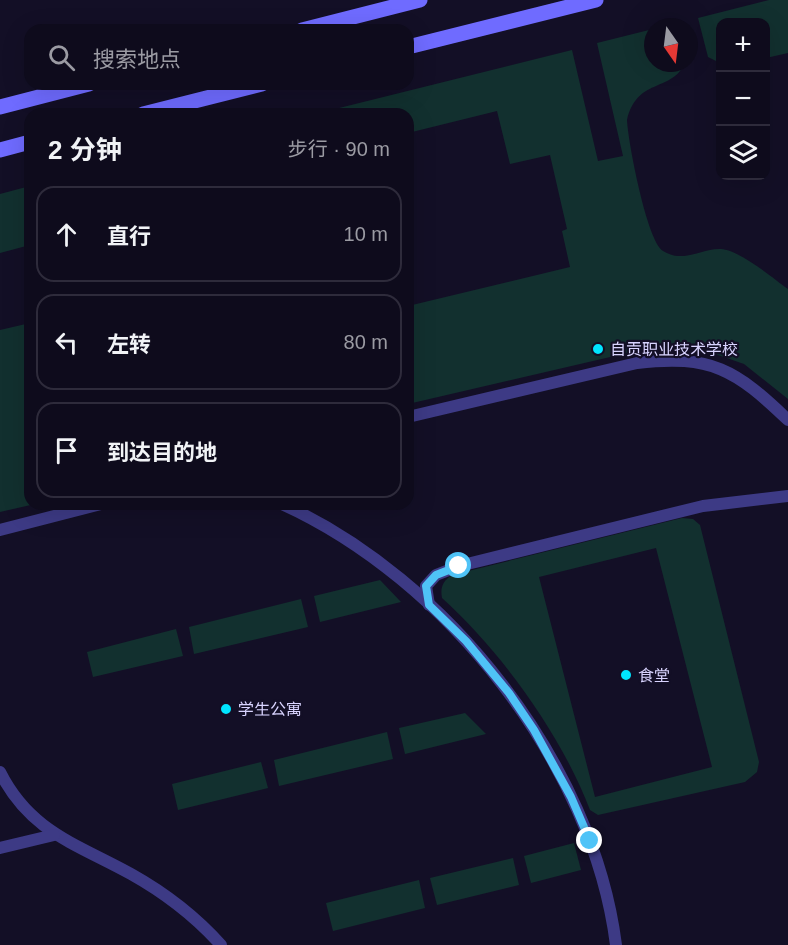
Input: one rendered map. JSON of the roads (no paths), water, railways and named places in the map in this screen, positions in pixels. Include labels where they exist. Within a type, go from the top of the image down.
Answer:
[{"type":"main road","points":[[326,24],[420,0]]},
{"type":"main road","points":[[414,46],[596,0]]},
{"type":"main road","points":[[0,107],[66,90]]},
{"type":"main road","points":[[167,108],[238,90]]},
{"type":"main road","points":[[0,150],[24,144]]},
{"type":"lane","points":[[414,416],[637,363],[662,360],[692,361],[722,368],[757,390],[788,420]]},
{"type":"lane","points":[[429,605],[426,586],[436,575],[459,566],[703,506],[788,496]]},
{"type":"lane","points":[[0,530],[78,510]]},
{"type":"lane","points":[[296,510],[309,516],[366,554],[429,605],[466,641],[509,693],[566,787],[590,841],[612,916],[616,945]]},
{"type":"lane","points":[[0,772],[24,808],[54,835],[112,863],[171,899],[204,927],[220,945]]},
{"type":"lane","points":[[0,848],[54,835]]},
{"type":"place","name":"自贡职业技术学校","points":[[598,349]]},
{"type":"place","name":"食堂","points":[[626,675]]},
{"type":"place","name":"学生公寓","points":[[226,709]]}]
